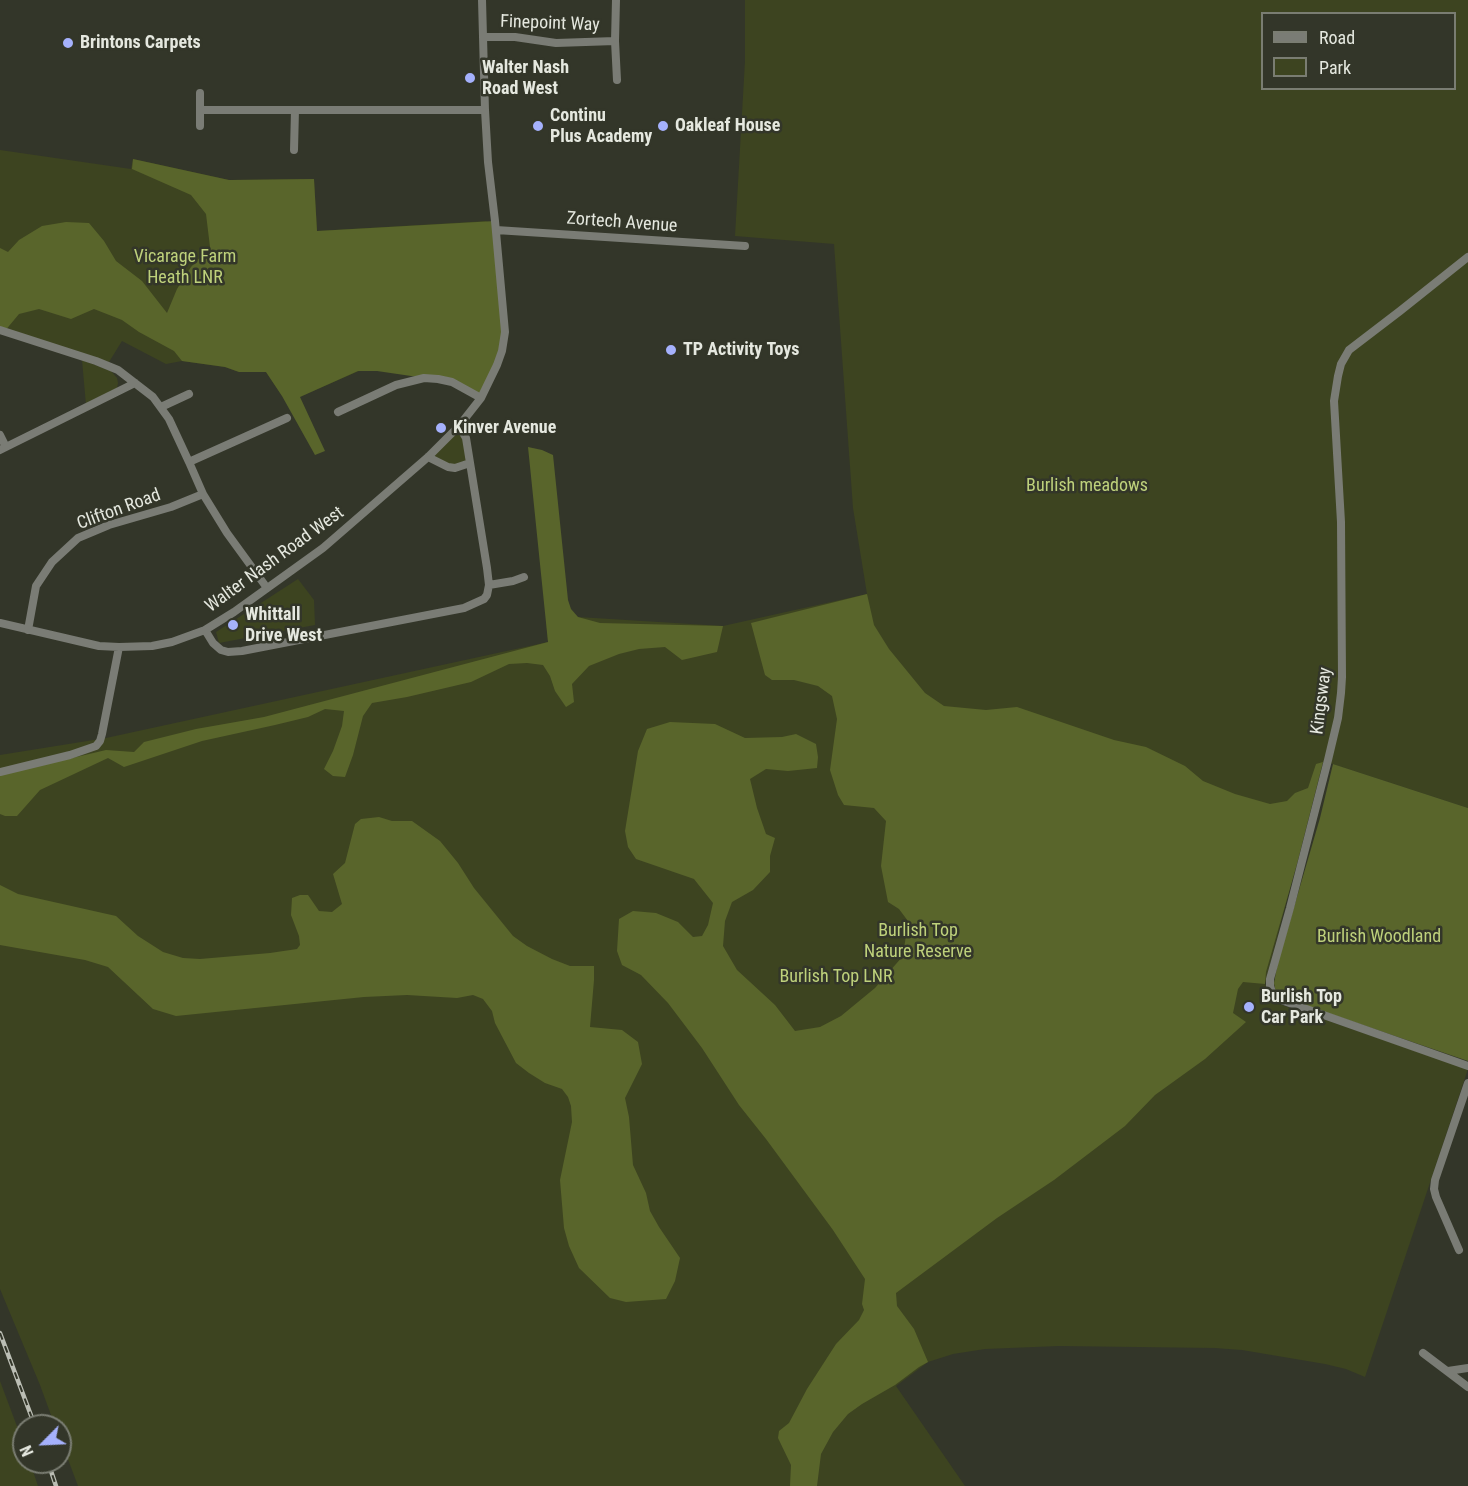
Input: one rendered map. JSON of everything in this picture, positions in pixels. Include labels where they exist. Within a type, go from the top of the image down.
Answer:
[{"type":"street","name":"Walter Nash Road West","points":[[0,623],[99,646],[119,647],[152,646],[172,642],[205,630],[322,549],[428,457],[459,426],[481,398],[497,365],[505,332],[488,162],[482,0]]},
{"type":"street","name":"Finepoint Way","points":[[616,0],[617,80]]},
{"type":"street","name":"Finepoint Way","points":[[484,37],[515,37],[556,43],[615,41]]},
{"type":"street","points":[[200,93],[200,126]]},
{"type":"street","points":[[200,110],[485,110]]},
{"type":"street","points":[[294,150],[295,110]]},
{"type":"street","name":"Zortech Avenue","points":[[496,230],[745,246]]},
{"type":"street","name":"Kingsway","points":[[1468,257],[1349,350],[1341,364],[1334,401],[1341,522],[1341,693],[1338,718],[1328,760],[1270,979],[1270,987],[1275,996],[1281,1000],[1468,1066]]},
{"type":"street","points":[[0,330],[96,360],[118,370],[153,397],[169,420],[203,494],[227,533],[267,588]]},
{"type":"street","points":[[338,412],[396,385],[424,378],[452,382],[481,398]]},
{"type":"street","points":[[0,435],[3,449],[135,383]]},
{"type":"street","points":[[161,407],[189,394]]},
{"type":"street","points":[[189,462],[287,418]]},
{"type":"street","points":[[205,630],[213,644],[221,650],[242,651],[464,608],[484,599],[489,585],[466,438],[459,426]]},
{"type":"street","points":[[428,457],[455,468],[470,463]]},
{"type":"street","name":"Clifton Road","points":[[28,630],[36,586],[52,562],[78,538],[109,525],[171,507],[203,494]]},
{"type":"street","points":[[489,585],[525,577]]},
{"type":"street","points":[[0,772],[70,755],[96,746],[102,734],[119,647]]},
{"type":"street","points":[[1459,1250],[1434,1189],[1468,1083]]},
{"type":"street","points":[[1423,1353],[1468,1387]]},
{"type":"street","points":[[1448,1371],[1468,1368]]},
{"type":"green space","name":"Burlish Top Nature Reserve","points":[[745,0],[1468,0],[1468,808],[1323,762],[1265,984],[1275,996],[1272,1000],[1279,1004],[1468,1069],[1365,1377],[1325,1364],[1242,1350],[1215,1348],[1059,1346],[985,1349],[953,1354],[928,1362],[896,1386],[965,1486],[78,1486],[72,1470],[72,1414],[51,1414],[0,1289],[0,755],[106,738],[548,642],[546,621],[578,617],[723,626],[867,594],[853,508],[834,244],[735,236],[745,61]]},
{"type":"green space","name":"Vicarage Farm Heath LNR","points":[[0,150],[131,169],[133,159],[229,180],[314,179],[317,231],[487,221],[377,371],[359,371],[299,397],[282,396],[266,372],[239,372],[225,367],[182,361],[166,364],[122,341],[109,362],[0,330]]},
{"type":"green space","name":"Vicarage Farm Heath LNR","points":[[133,159],[229,180],[314,179],[317,231],[495,221],[503,306],[502,351],[481,398],[452,382],[377,371],[358,371],[300,397],[325,451],[315,455],[266,372],[239,372],[225,367],[182,361],[174,351],[122,320],[94,309],[71,319],[39,309],[19,314],[4,332],[0,330],[0,248],[8,252],[19,240],[42,226],[66,222],[89,223],[104,241],[116,261],[142,281],[167,313],[177,289],[191,267],[210,247],[206,214],[191,195],[132,169]]},
{"type":"green space","points":[[82,360],[111,371],[118,383],[117,388],[86,405]]},
{"type":"green space","points":[[458,427],[466,438],[470,463],[455,468],[428,457]]},
{"type":"green space","points":[[528,447],[553,455],[568,600],[571,609],[578,617],[600,623],[723,626],[717,652],[682,660],[665,647],[639,649],[619,654],[589,666],[572,684],[574,702],[566,707],[555,691],[543,665],[527,663],[509,664],[471,682],[372,703],[363,716],[345,777],[333,776],[324,769],[342,726],[344,711],[325,709],[308,717],[202,741],[124,767],[108,758],[40,790],[17,816],[0,814],[0,775],[106,750],[134,752],[144,742],[196,729],[264,717],[548,642]]},
{"type":"green space","points":[[298,579],[314,600],[315,625],[219,643],[216,632]]},
{"type":"green space","points":[[867,594],[874,625],[889,649],[925,693],[944,706],[986,710],[1017,707],[1114,740],[1146,747],[1185,766],[1203,781],[1235,794],[1270,804],[1287,801],[1295,793],[1308,788],[1316,764],[1323,762],[1266,972],[1265,984],[1243,982],[1238,989],[1233,1013],[1246,1022],[1205,1059],[1155,1095],[1125,1126],[896,1293],[897,1306],[914,1329],[928,1362],[848,1414],[833,1432],[821,1454],[817,1486],[790,1486],[791,1465],[778,1438],[779,1431],[789,1423],[807,1389],[836,1344],[859,1320],[864,1310],[862,1304],[865,1279],[833,1230],[739,1105],[702,1048],[668,1003],[641,975],[622,965],[617,951],[619,919],[633,911],[656,913],[678,922],[693,937],[702,936],[708,925],[713,903],[694,879],[636,859],[628,847],[625,831],[638,751],[647,729],[670,722],[715,724],[745,738],[782,737],[796,734],[816,744],[817,768],[788,771],[766,769],[750,779],[766,834],[775,838],[770,856],[770,872],[753,890],[732,902],[725,921],[723,946],[737,970],[775,1005],[795,1031],[820,1027],[841,1016],[875,988],[903,956],[908,921],[899,909],[888,902],[881,866],[886,821],[874,808],[844,805],[838,795],[830,770],[837,719],[832,696],[818,686],[794,680],[772,680],[765,675],[751,623]]},
{"type":"green space","name":"Burlish Woodland","points":[[1333,764],[1468,808],[1468,1061],[1284,998],[1276,993],[1274,983],[1278,962],[1320,818]]},
{"type":"green space","points":[[379,817],[392,821],[412,821],[440,841],[513,936],[527,946],[570,966],[594,966],[590,1027],[622,1030],[638,1042],[642,1064],[625,1098],[633,1165],[646,1193],[650,1211],[680,1258],[675,1281],[666,1299],[626,1302],[610,1298],[579,1268],[564,1228],[560,1180],[572,1122],[568,1097],[562,1089],[545,1083],[516,1063],[495,1023],[492,1011],[483,999],[473,995],[457,998],[407,995],[364,997],[176,1016],[153,1009],[108,967],[85,960],[0,945],[0,885],[18,894],[116,916],[138,936],[163,952],[183,958],[200,959],[297,949],[300,945],[291,915],[292,898],[308,895],[319,911],[332,912],[342,904],[333,874],[345,863],[355,824],[361,819]]},
{"type":"green space","points":[[0,1381],[12,1414],[12,1474],[34,1474],[38,1486],[0,1486]]},
{"type":"railway","points":[[0,1333],[30,1414]]},
{"type":"railway","points":[[52,1474],[56,1486]]},
{"type":"place","name":"Brintons Carpets","points":[[68,43]]},
{"type":"place","name":"Walter Nash Road West","points":[[470,78]]},
{"type":"place","name":"Continu Plus Academy","points":[[538,126]]},
{"type":"place","name":"Oakleaf House","points":[[663,126]]},
{"type":"place","name":"TP Activity Toys","points":[[671,350]]},
{"type":"place","name":"Kinver Avenue","points":[[441,428]]},
{"type":"place","name":"Whittall Drive West","points":[[233,625]]},
{"type":"place","name":"Burlish Top Car Park","points":[[1249,1007]]},
{"type":"park label","name":"Burlish meadows","points":[[1087,486]]},
{"type":"park label","name":"Burlish Top LNR","points":[[836,977]]}]
